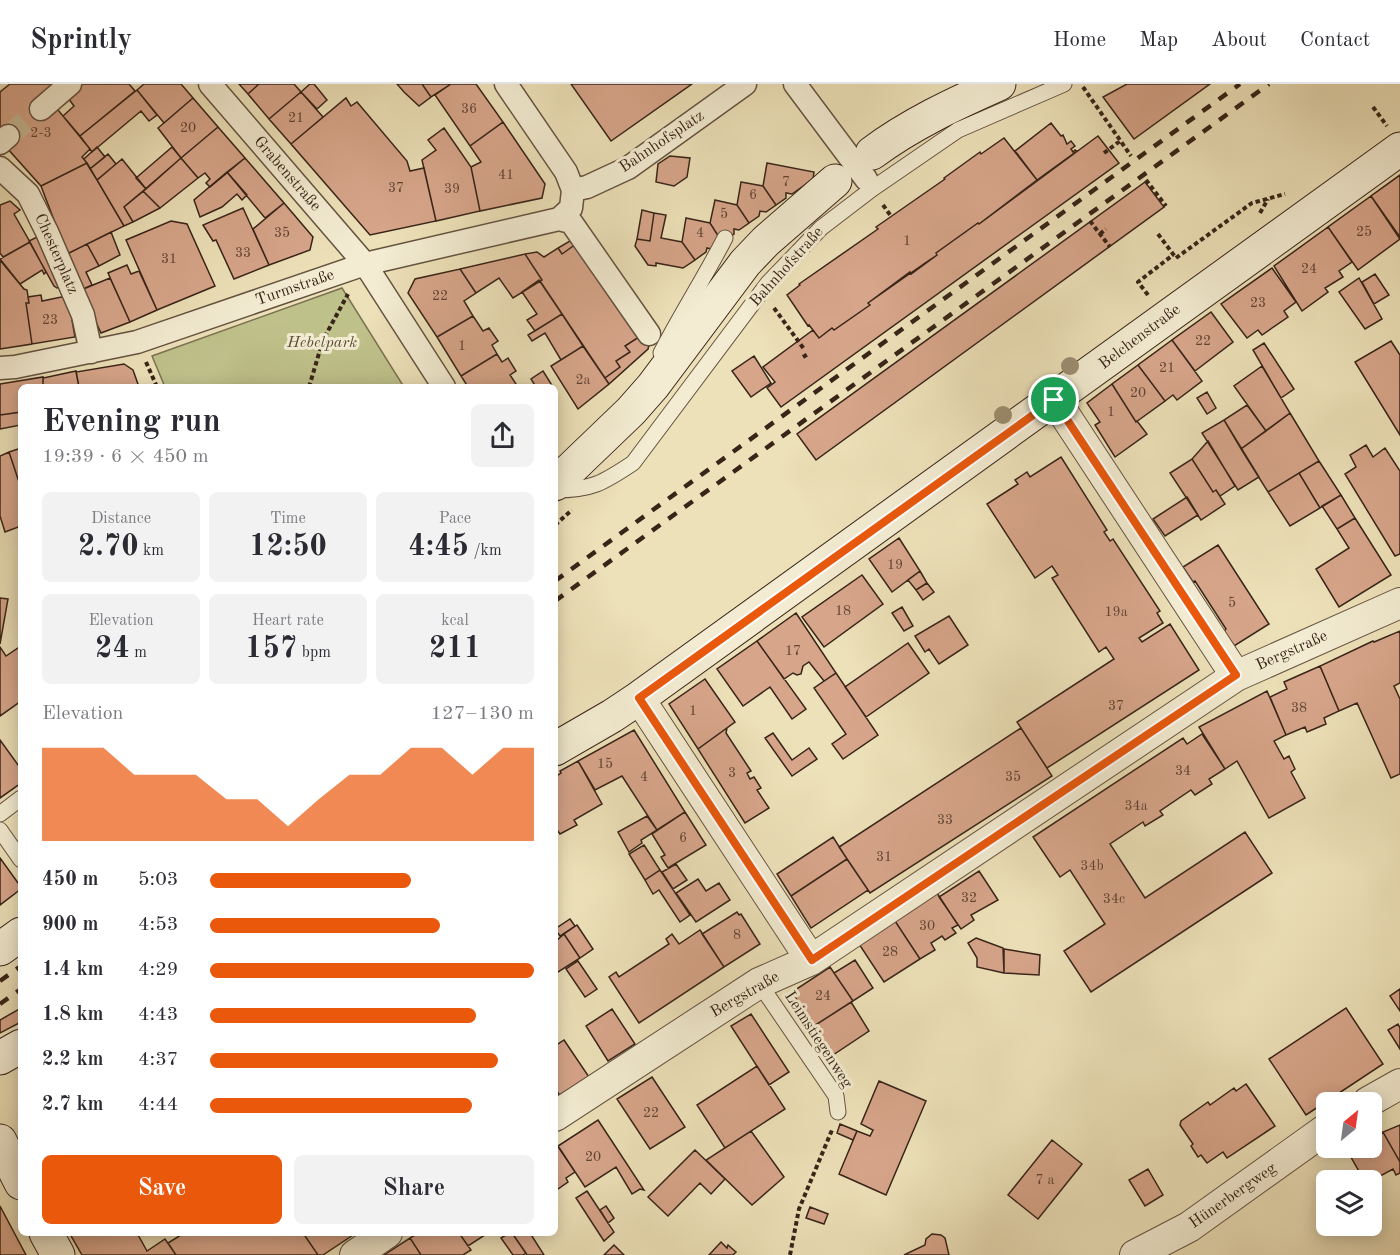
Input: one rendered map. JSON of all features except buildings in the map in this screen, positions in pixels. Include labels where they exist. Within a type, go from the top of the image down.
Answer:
[{"type":"main road","name":"Bahnhofstraße","points":[[558,481],[631,411],[653,386],[744,263],[766,241],[858,171],[900,133],[952,105],[999,84]]},
{"type":"main road","name":"Belchenstraße","points":[[558,747],[612,717],[1054,400],[1395,139]]},
{"type":"main road","points":[[0,949],[18,936]]},
{"type":"main road","points":[[0,1058],[18,1048]]},
{"type":"main road","points":[[0,1141],[18,1177]]},
{"type":"main road","points":[[48,1236],[58,1255]]},
{"type":"street","points":[[41,109],[70,84]]},
{"type":"street","name":"Grabenstraße","points":[[210,84],[364,264],[442,384]]},
{"type":"street","points":[[506,84],[566,172],[573,190],[571,208],[559,219]]},
{"type":"street","name":"Bahnhofsplatz","points":[[573,190],[587,187],[628,168],[746,84]]},
{"type":"street","points":[[795,84],[858,171]]},
{"type":"street","name":"Chesterplatz","points":[[0,168],[28,194],[47,232],[83,315],[91,352]]},
{"type":"street","points":[[559,219],[571,222],[649,334]]},
{"type":"street","name":"Turmstraße","points":[[0,368],[15,367],[137,342],[364,264],[559,219]]},
{"type":"street","points":[[1054,400],[1236,675]]},
{"type":"street","name":"Bergstraße","points":[[558,1114],[759,983],[812,960],[1236,675],[1400,603]]},
{"type":"street","points":[[639,698],[812,960]]},
{"type":"street","points":[[1382,1094],[1400,1084]]},
{"type":"street","name":"Hünerbergweg","points":[[1135,1255],[1189,1227],[1244,1190],[1316,1136]]},
{"type":"street","points":[[355,1255],[383,1236]]},
{"type":"lane","name":"Bahnhofstraße","points":[[558,490],[576,490],[603,483],[633,463],[762,291],[821,228],[958,130],[1064,84]]},
{"type":"lane","points":[[653,386],[661,353],[725,238]]},
{"type":"lane","points":[[0,814],[18,800]]},
{"type":"lane","points":[[0,830],[18,857]]},
{"type":"lane","name":"Leimstiegenweg","points":[[759,983],[836,1096],[838,1112]]},
{"type":"path","points":[[1081,84],[1113,135],[1131,156]]},
{"type":"path","points":[[1373,107],[1395,139]]},
{"type":"path","points":[[1104,153],[1120,141]]},
{"type":"path","points":[[1146,180],[1166,206]]},
{"type":"path","points":[[1158,234],[1176,258],[1252,203],[1284,196]]},
{"type":"path","points":[[1090,221],[1110,247]]},
{"type":"path","points":[[1100,234],[1106,230]]},
{"type":"path","points":[[1144,277],[1173,255]]},
{"type":"path","points":[[310,384],[323,340],[364,264]]},
{"type":"path","points":[[762,291],[804,349]]},
{"type":"path","name":"Leimstiegenweg","points":[[790,1255],[799,1209],[838,1112]]},
{"type":"green space","name":"Hebelpark","points":[[342,288],[402,384],[164,384],[152,356]]},
{"type":"tunnel","points":[[8,136],[41,109]]},
{"type":"railway","points":[[558,579],[1240,84]]},
{"type":"railway","points":[[558,599],[1269,84]]},
{"type":"railway","points":[[0,981],[18,968]]},
{"type":"railway","points":[[0,1004],[18,991]]},
{"type":"route","points":[[1054,400],[1236,675],[812,960],[639,698],[1054,400]]}]
